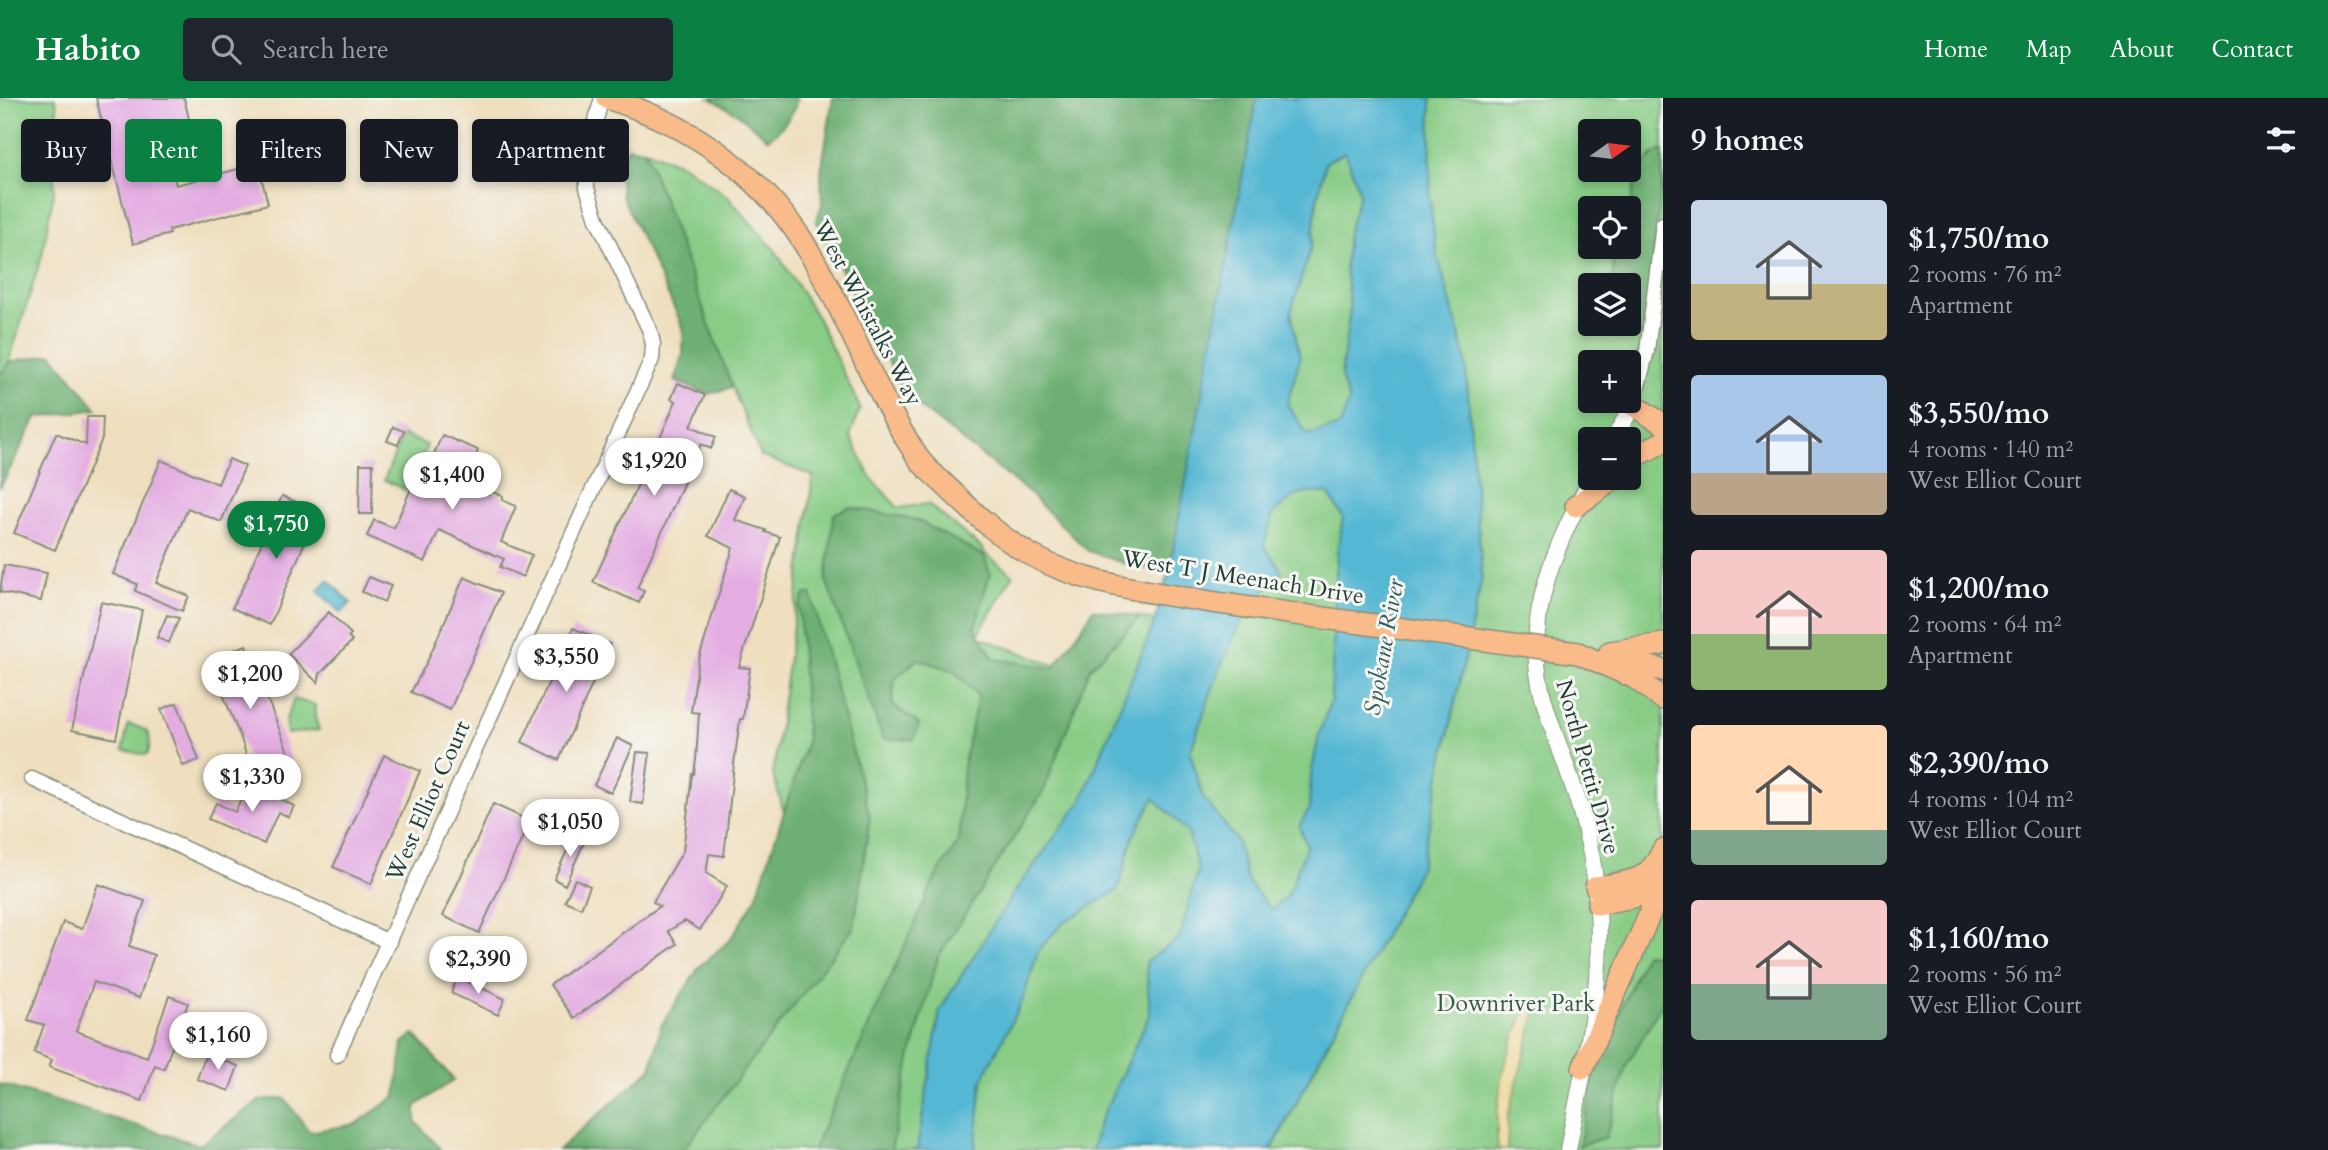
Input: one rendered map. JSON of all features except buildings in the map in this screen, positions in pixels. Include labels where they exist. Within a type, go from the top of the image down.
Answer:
[{"type":"main road","name":"West Whistalks Way","points":[[604,98],[653,115],[707,144],[741,170],[774,204],[800,237],[815,263],[885,401],[919,459],[963,503]]},
{"type":"main road","points":[[1641,410],[1663,424]]},
{"type":"main road","points":[[1641,454],[1663,442]]},
{"type":"main road","points":[[1576,506],[1598,490]]},
{"type":"main road","name":"West T J Meenach Drive","points":[[963,503],[989,527],[1032,555],[1066,572],[1145,591],[1213,603],[1578,653]]},
{"type":"main road","points":[[1578,653],[1612,652],[1663,644]]},
{"type":"main road","points":[[1578,653],[1663,670]]},
{"type":"main road","points":[[1578,653],[1635,678],[1663,699]]},
{"type":"main road","points":[[1597,895],[1644,877],[1652,870],[1663,850]]},
{"type":"main road","points":[[1597,895],[1638,896],[1663,882]]},
{"type":"main road","points":[[1583,1068],[1663,882]]},
{"type":"street","name":"West Elliot Court","points":[[338,1055],[652,359],[650,331],[597,219],[587,188],[586,155],[604,98]]},
{"type":"street","points":[[1641,374],[1647,351],[1663,224]]},
{"type":"street","name":"North Pettit Drive","points":[[1568,1150],[1595,1005],[1598,963],[1597,895],[1586,830],[1539,681],[1537,645],[1547,576],[1559,541],[1585,490]]},
{"type":"street","points":[[33,779],[389,942]]},
{"type":"green space","points":[[0,98],[55,98],[57,119],[21,119],[21,182],[54,182],[54,191],[42,255],[9,362],[0,376]]},
{"type":"green space","points":[[710,98],[797,98],[787,121],[768,139],[739,115]]},
{"type":"green space","points":[[833,98],[1257,98],[1169,572],[1129,565],[1088,551],[1028,492],[906,396],[816,220],[822,205],[821,172]]},
{"type":"green space","name":"Downriver Park","points":[[1431,98],[1663,98],[1663,1150],[1272,1150],[1420,868],[1482,577],[1465,356],[1436,250],[1430,199]]},
{"type":"green space","points":[[629,147],[645,150],[732,387],[708,394],[675,381],[683,355],[683,327],[622,196],[620,182],[629,182]]},
{"type":"green space","points":[[645,150],[683,165],[727,196],[775,250],[818,319],[860,408],[850,436],[871,478],[898,508],[928,504],[1013,575],[977,636],[1086,677],[1090,668],[1140,617],[1155,621],[1082,801],[1013,894],[940,1010],[917,1150],[617,1150],[810,898],[773,775],[813,476],[761,456],[732,387]]},
{"type":"green space","points":[[1663,150],[1645,335],[1641,334],[1641,273],[1613,273],[1613,265],[1615,259],[1641,259],[1641,196],[1632,196],[1636,182],[1642,182],[1642,168],[1652,156]]},
{"type":"green space","points":[[1345,152],[1360,193],[1348,232],[1345,266],[1350,309],[1341,377],[1349,401],[1341,426],[1308,435],[1287,404],[1300,358],[1291,312],[1326,162]]},
{"type":"green space","points":[[52,354],[97,409],[36,418],[0,488],[0,376],[9,362]]},
{"type":"green space","points":[[403,435],[427,445],[408,491],[384,480]]},
{"type":"green space","points":[[1300,493],[1328,493],[1343,517],[1337,554],[1331,700],[1319,735],[1311,776],[1309,809],[1299,827],[1307,845],[1288,895],[1271,911],[1247,881],[1237,841],[1203,797],[1190,752],[1221,665],[1242,620],[1282,571],[1264,546],[1273,513]]},
{"type":"green space","points":[[849,507],[917,520],[984,556],[990,573],[975,628],[994,659],[1054,668],[1093,609],[1140,617],[1090,668],[1044,790],[938,957],[911,1055],[891,1150],[813,1150],[935,878],[959,841],[963,767],[978,696],[954,671],[918,659],[895,679],[892,704],[919,724],[913,740],[883,739],[826,580],[834,514]]},
{"type":"green space","points":[[805,594],[811,594],[870,817],[854,927],[683,1150],[558,1150],[651,1069],[661,1026],[700,966],[730,940],[756,898],[807,741],[799,607]]},
{"type":"green space","points":[[294,699],[315,705],[319,730],[287,734],[286,719]]},
{"type":"green space","points":[[128,724],[148,733],[148,754],[123,750]]},
{"type":"green space","points":[[1154,797],[1188,833],[1198,869],[1180,937],[1146,962],[1150,1014],[1099,1123],[1092,1150],[975,1150],[982,1080],[1022,1001],[1039,949],[1064,922],[1118,890],[1133,836]]},
{"type":"green space","points":[[1645,953],[1663,957],[1663,1002],[1626,1066],[1606,1137],[1579,1146],[1596,1067]]},
{"type":"green space","points":[[414,1034],[454,1080],[416,1106],[416,1122],[441,1150],[0,1150],[0,1084],[200,1145],[260,1100],[284,1098],[310,1132],[356,1124],[396,1096],[403,1043]]},
{"type":"sand","points":[[1538,1004],[1508,1116],[1507,1150],[1498,1150],[1497,1113],[1503,1076],[1513,1040],[1528,1005]]},
{"type":"water","name":"Spokane River","points":[[1257,98],[1431,98],[1430,199],[1436,250],[1465,356],[1482,577],[1420,868],[1271,1150],[1092,1150],[1099,1123],[1150,1014],[1146,962],[1180,937],[1198,869],[1188,833],[1154,798],[1133,836],[1118,890],[1064,922],[1039,949],[1022,1001],[982,1080],[975,1150],[917,1150],[940,1010],[1013,894],[1082,800],[1155,621],[1169,572]],"holes":[[[1345,152],[1360,193],[1348,232],[1345,266],[1350,309],[1341,377],[1349,401],[1340,426],[1308,435],[1287,404],[1300,358],[1291,312],[1312,244],[1317,199],[1326,162]],[[1300,493],[1328,493],[1343,517],[1337,554],[1331,700],[1319,735],[1311,776],[1309,809],[1299,827],[1307,845],[1288,895],[1272,910],[1247,881],[1237,841],[1203,797],[1190,752],[1221,665],[1242,620],[1282,571],[1264,546],[1273,513]]]},
{"type":"water","points":[[328,580],[351,603],[341,613],[318,591]]}]
